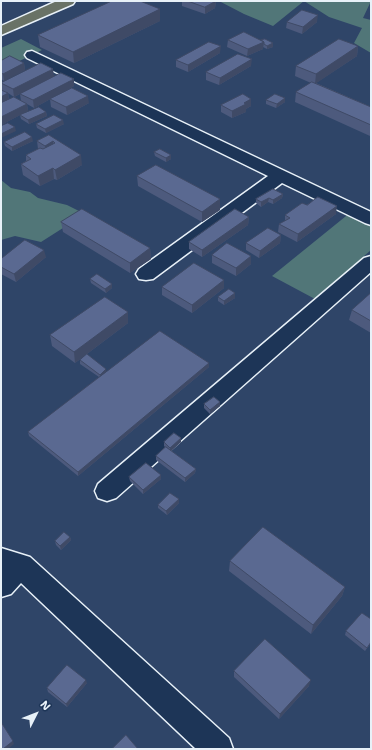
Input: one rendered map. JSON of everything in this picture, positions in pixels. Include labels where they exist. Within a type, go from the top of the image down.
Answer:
[{"type":"main road","points":[[1,30],[68,1]]},
{"type":"street","points":[[32,56],[371,219]]},
{"type":"street","points":[[146,274],[280,175]]},
{"type":"street","points":[[107,491],[369,266]]},
{"type":"street","points":[[1,585],[11,562],[218,749]]},
{"type":"green space","points":[[219,1],[304,1],[273,26],[244,14]]},
{"type":"green space","points":[[304,1],[371,1],[363,18],[371,20],[371,53],[354,43],[362,28],[329,17]]},
{"type":"green space","points":[[21,39],[42,50],[1,70],[1,48]]},
{"type":"green space","points":[[1,180],[11,188],[30,192],[38,198],[67,205],[85,214],[41,242],[15,236],[1,240]]},
{"type":"green space","points":[[351,212],[371,222],[371,250],[315,299],[272,276]]},
{"type":"building","points":[[112,1],[140,1],[160,9],[73,52],[38,35]]},
{"type":"building","points":[[188,1],[216,1],[205,7]]},
{"type":"building","points":[[302,10],[318,15],[303,27],[287,22]]},
{"type":"building","points":[[244,32],[264,42],[248,49],[228,40]]},
{"type":"building","points":[[265,39],[273,43],[267,46],[261,40]]},
{"type":"building","points":[[339,39],[358,46],[316,74],[296,66]]},
{"type":"building","points":[[209,42],[221,46],[188,65],[176,60]]},
{"type":"building","points":[[238,54],[252,59],[220,78],[206,72]]},
{"type":"building","points":[[10,56],[24,63],[3,74],[1,73],[1,61]]},
{"type":"building","points":[[41,63],[53,69],[13,89],[1,83]]},
{"type":"building","points":[[61,73],[74,79],[33,100],[20,94]]},
{"type":"building","points":[[312,82],[371,107],[371,125],[296,92]]},
{"type":"building","points":[[72,88],[88,96],[66,107],[50,99]]},
{"type":"building","points":[[1,90],[8,93],[1,97]]},
{"type":"building","points":[[243,94],[251,99],[244,103],[246,104],[232,111],[221,105]]},
{"type":"building","points":[[275,94],[285,98],[277,104],[266,100]]},
{"type":"building","points":[[14,97],[27,104],[1,117],[1,103]]},
{"type":"building","points":[[39,107],[46,112],[28,120],[20,115]]},
{"type":"building","points":[[54,115],[63,120],[45,129],[36,124]]},
{"type":"building","points":[[8,123],[15,127],[1,134],[1,126]]},
{"type":"building","points":[[25,132],[32,137],[12,147],[4,142]]},
{"type":"building","points":[[49,135],[81,155],[55,170],[53,168],[38,176],[21,164],[31,159],[26,155],[55,143],[53,141],[45,146],[37,141]]},
{"type":"building","points":[[160,149],[171,155],[166,158],[154,152]]},
{"type":"building","points":[[156,165],[220,199],[202,212],[137,176]]},
{"type":"building","points":[[273,189],[283,194],[273,200],[269,198],[261,202],[256,199]]},
{"type":"building","points":[[318,197],[337,206],[298,234],[279,224],[290,218],[285,215],[302,203],[307,205]]},
{"type":"building","points":[[82,209],[150,248],[130,263],[61,222]]},
{"type":"building","points":[[235,209],[249,217],[202,250],[189,242]]},
{"type":"building","points":[[268,228],[281,235],[260,251],[246,243]]},
{"type":"building","points":[[25,240],[44,250],[14,274],[1,267],[1,259]]},
{"type":"building","points":[[227,243],[251,256],[236,268],[212,255]]},
{"type":"building","points":[[194,263],[224,280],[192,305],[162,287]]},
{"type":"building","points":[[97,274],[112,284],[105,289],[90,279]]},
{"type":"building","points":[[229,289],[235,293],[224,301],[218,297]]},
{"type":"building","points":[[371,293],[371,321],[352,310]]},
{"type":"building","points":[[105,297],[128,312],[74,352],[50,335]]},
{"type":"building","points":[[160,331],[209,363],[78,472],[28,432]]},
{"type":"building","points":[[87,354],[106,369],[100,375],[80,360]]},
{"type":"building","points":[[214,397],[220,402],[210,410],[204,404]]},
{"type":"building","points":[[174,433],[181,438],[170,448],[164,442]]},
{"type":"building","points":[[166,447],[196,469],[185,478],[156,456]]},
{"type":"building","points":[[146,463],[161,475],[143,490],[129,477]]},
{"type":"building","points":[[170,493],[179,499],[166,511],[158,505]]},
{"type":"building","points":[[263,527],[345,587],[313,625],[230,561]]},
{"type":"building","points":[[64,532],[70,537],[60,546],[55,541]]},
{"type":"building","points":[[362,613],[371,619],[371,642],[367,648],[346,631]]},
{"type":"building","points":[[265,639],[311,680],[280,714],[234,671]]},
{"type":"building","points":[[67,665],[86,680],[66,704],[47,688]]},
{"type":"building","points":[[1,722],[13,741],[3,749],[1,749]]},
{"type":"building","points":[[126,735],[138,749],[112,749]]}]
